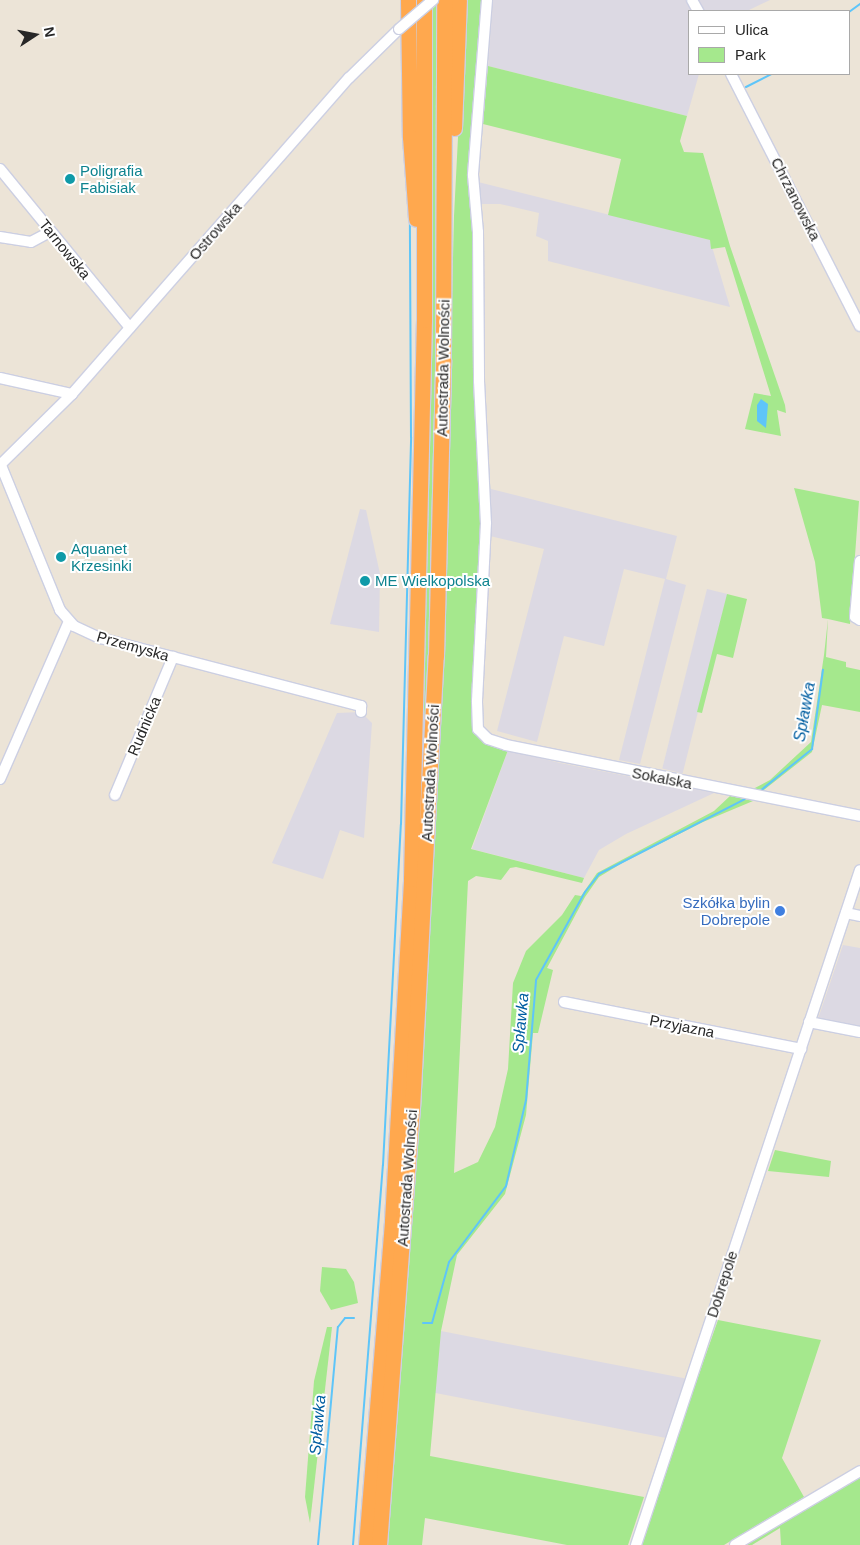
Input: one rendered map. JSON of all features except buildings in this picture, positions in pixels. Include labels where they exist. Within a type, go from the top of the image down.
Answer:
[{"type":"highway","points":[[408,0],[410,145],[424,320]]},
{"type":"highway","name":"Autostrada Wolności","points":[[366,1545],[406,985],[424,320],[424,0]]},
{"type":"highway","name":"Autostrada Wolności","points":[[379,1545],[409,1148],[435,674],[444,216],[444,0]]},
{"type":"highway","points":[[444,216],[452,154],[459,0]]},
{"type":"street","name":"Ostrowska","points":[[0,464],[72,394],[360,66],[433,0]]},
{"type":"street","name":"Sokalska","points":[[487,0],[473,175],[478,232],[479,381],[486,524],[476,721],[478,729],[488,739],[506,745],[860,816]]},
{"type":"street","name":"Chrzanowska","points":[[732,75],[860,326]]},
{"type":"street","name":"Tarnowska","points":[[0,169],[130,328]]},
{"type":"street","points":[[0,237],[31,242],[50,232]]},
{"type":"street","points":[[0,378],[72,394]]},
{"type":"street","name":"Przemyska","points":[[0,464],[53,596],[69,621],[100,638],[362,706],[362,712]]},
{"type":"street","points":[[860,561],[855,617],[860,620]]},
{"type":"street","points":[[0,778],[69,621]]},
{"type":"street","name":"Rudnicka","points":[[115,795],[173,657]]},
{"type":"street","name":"Dobrepole","points":[[636,1545],[860,870]]},
{"type":"street","points":[[846,913],[860,916]]},
{"type":"street","name":"Przyjazna","points":[[564,1002],[800,1049]]},
{"type":"street","points":[[810,1022],[860,1032]]},
{"type":"street","points":[[735,1545],[860,1472]]},
{"type":"shaded area","points":[[493,0],[689,0],[694,10],[688,10],[688,75],[699,75],[687,116],[488,66]]},
{"type":"shaded area","points":[[696,0],[770,0],[749,10],[701,10]]},
{"type":"shaded area","points":[[478,182],[710,240],[730,307],[548,261],[548,241],[536,236],[539,213],[500,204],[478,204]]},
{"type":"shaded area","points":[[491,489],[677,536],[666,579],[686,585],[640,764],[619,760],[665,579],[624,569],[604,646],[564,636],[537,742],[497,731],[544,549],[490,536]]},
{"type":"shaded area","points":[[360,509],[366,510],[380,574],[379,632],[330,624]]},
{"type":"shaded area","points":[[707,589],[727,594],[683,774],[662,769]]},
{"type":"shaded area","points":[[361,712],[372,723],[364,838],[340,830],[323,879],[272,863],[337,713]]},
{"type":"shaded area","points":[[508,750],[560,763],[714,793],[626,834],[599,850],[584,878],[472,849]]},
{"type":"shaded area","points":[[843,945],[860,948],[860,1027],[818,1019]]},
{"type":"shaded area","points":[[441,1331],[684,1378],[673,1439],[429,1392]]},
{"type":"green space","points":[[465,0],[484,0],[474,218],[481,517],[474,723],[508,750],[471,849],[584,878],[582,883],[516,867],[510,868],[501,880],[476,876],[468,881],[454,1173],[478,1162],[495,1127],[508,1069],[513,983],[526,951],[562,915],[575,895],[581,896],[597,873],[714,811],[730,796],[753,801],[703,822],[624,862],[599,877],[585,897],[547,968],[553,970],[538,1033],[533,1033],[526,1115],[505,1194],[457,1255],[441,1331],[430,1456],[644,1497],[628,1545],[567,1545],[425,1518],[422,1545],[386,1545],[411,1233],[444,638],[454,216]]},
{"type":"green space","points":[[439,3],[434,606],[394,1254],[429,12]]},
{"type":"green space","points":[[488,66],[687,116],[680,141],[684,152],[703,153],[730,246],[785,405],[786,413],[777,410],[781,436],[745,429],[754,393],[771,396],[725,247],[711,249],[710,240],[608,215],[621,159],[483,124]]},
{"type":"green space","points":[[794,488],[859,501],[850,624],[822,618],[815,562]]},
{"type":"green space","points":[[727,594],[747,599],[733,658],[717,654],[702,713],[697,712]]},
{"type":"green space","points":[[828,619],[826,657],[846,662],[846,667],[860,670],[860,712],[822,705],[812,752],[759,794],[741,789],[753,789],[770,780],[811,742]]},
{"type":"green space","points":[[775,1150],[831,1161],[829,1177],[768,1171]]},
{"type":"green space","points":[[322,1267],[346,1269],[354,1282],[358,1303],[331,1310],[320,1291]]},
{"type":"green space","points":[[718,1320],[821,1340],[782,1458],[804,1497],[724,1545],[639,1545]]},
{"type":"green space","points":[[327,1327],[332,1327],[310,1523],[305,1497],[314,1381]]},
{"type":"green space","points":[[860,1474],[860,1545],[781,1545],[780,1528],[752,1545],[742,1545]]},
{"type":"water","points":[[761,399],[768,404],[766,428],[757,421],[757,405]]},
{"type":"waterway","points":[[850,11],[860,4]]},
{"type":"waterway","points":[[746,87],[770,75]]},
{"type":"waterway","points":[[353,1545],[383,1165],[401,824],[411,437],[410,222]]},
{"type":"waterway","name":"Spławka","points":[[760,791],[812,749],[823,670]]},
{"type":"waterway","name":"Spławka","points":[[423,1323],[432,1323],[449,1262],[506,1186],[526,1100],[536,980],[585,892],[599,874],[745,799]]},
{"type":"waterway","name":"Spławka","points":[[318,1545],[338,1327],[345,1318],[354,1318]]},
{"type":"place","name":"Poligrafia Fabisiak","points":[[70,179]]},
{"type":"place","name":"Aquanet Krzesinki","points":[[61,557]]},
{"type":"place","name":"ME Wielkopolska","points":[[365,581]]},
{"type":"place","name":"Szkółka bylin Dobrepole","points":[[780,911]]}]
